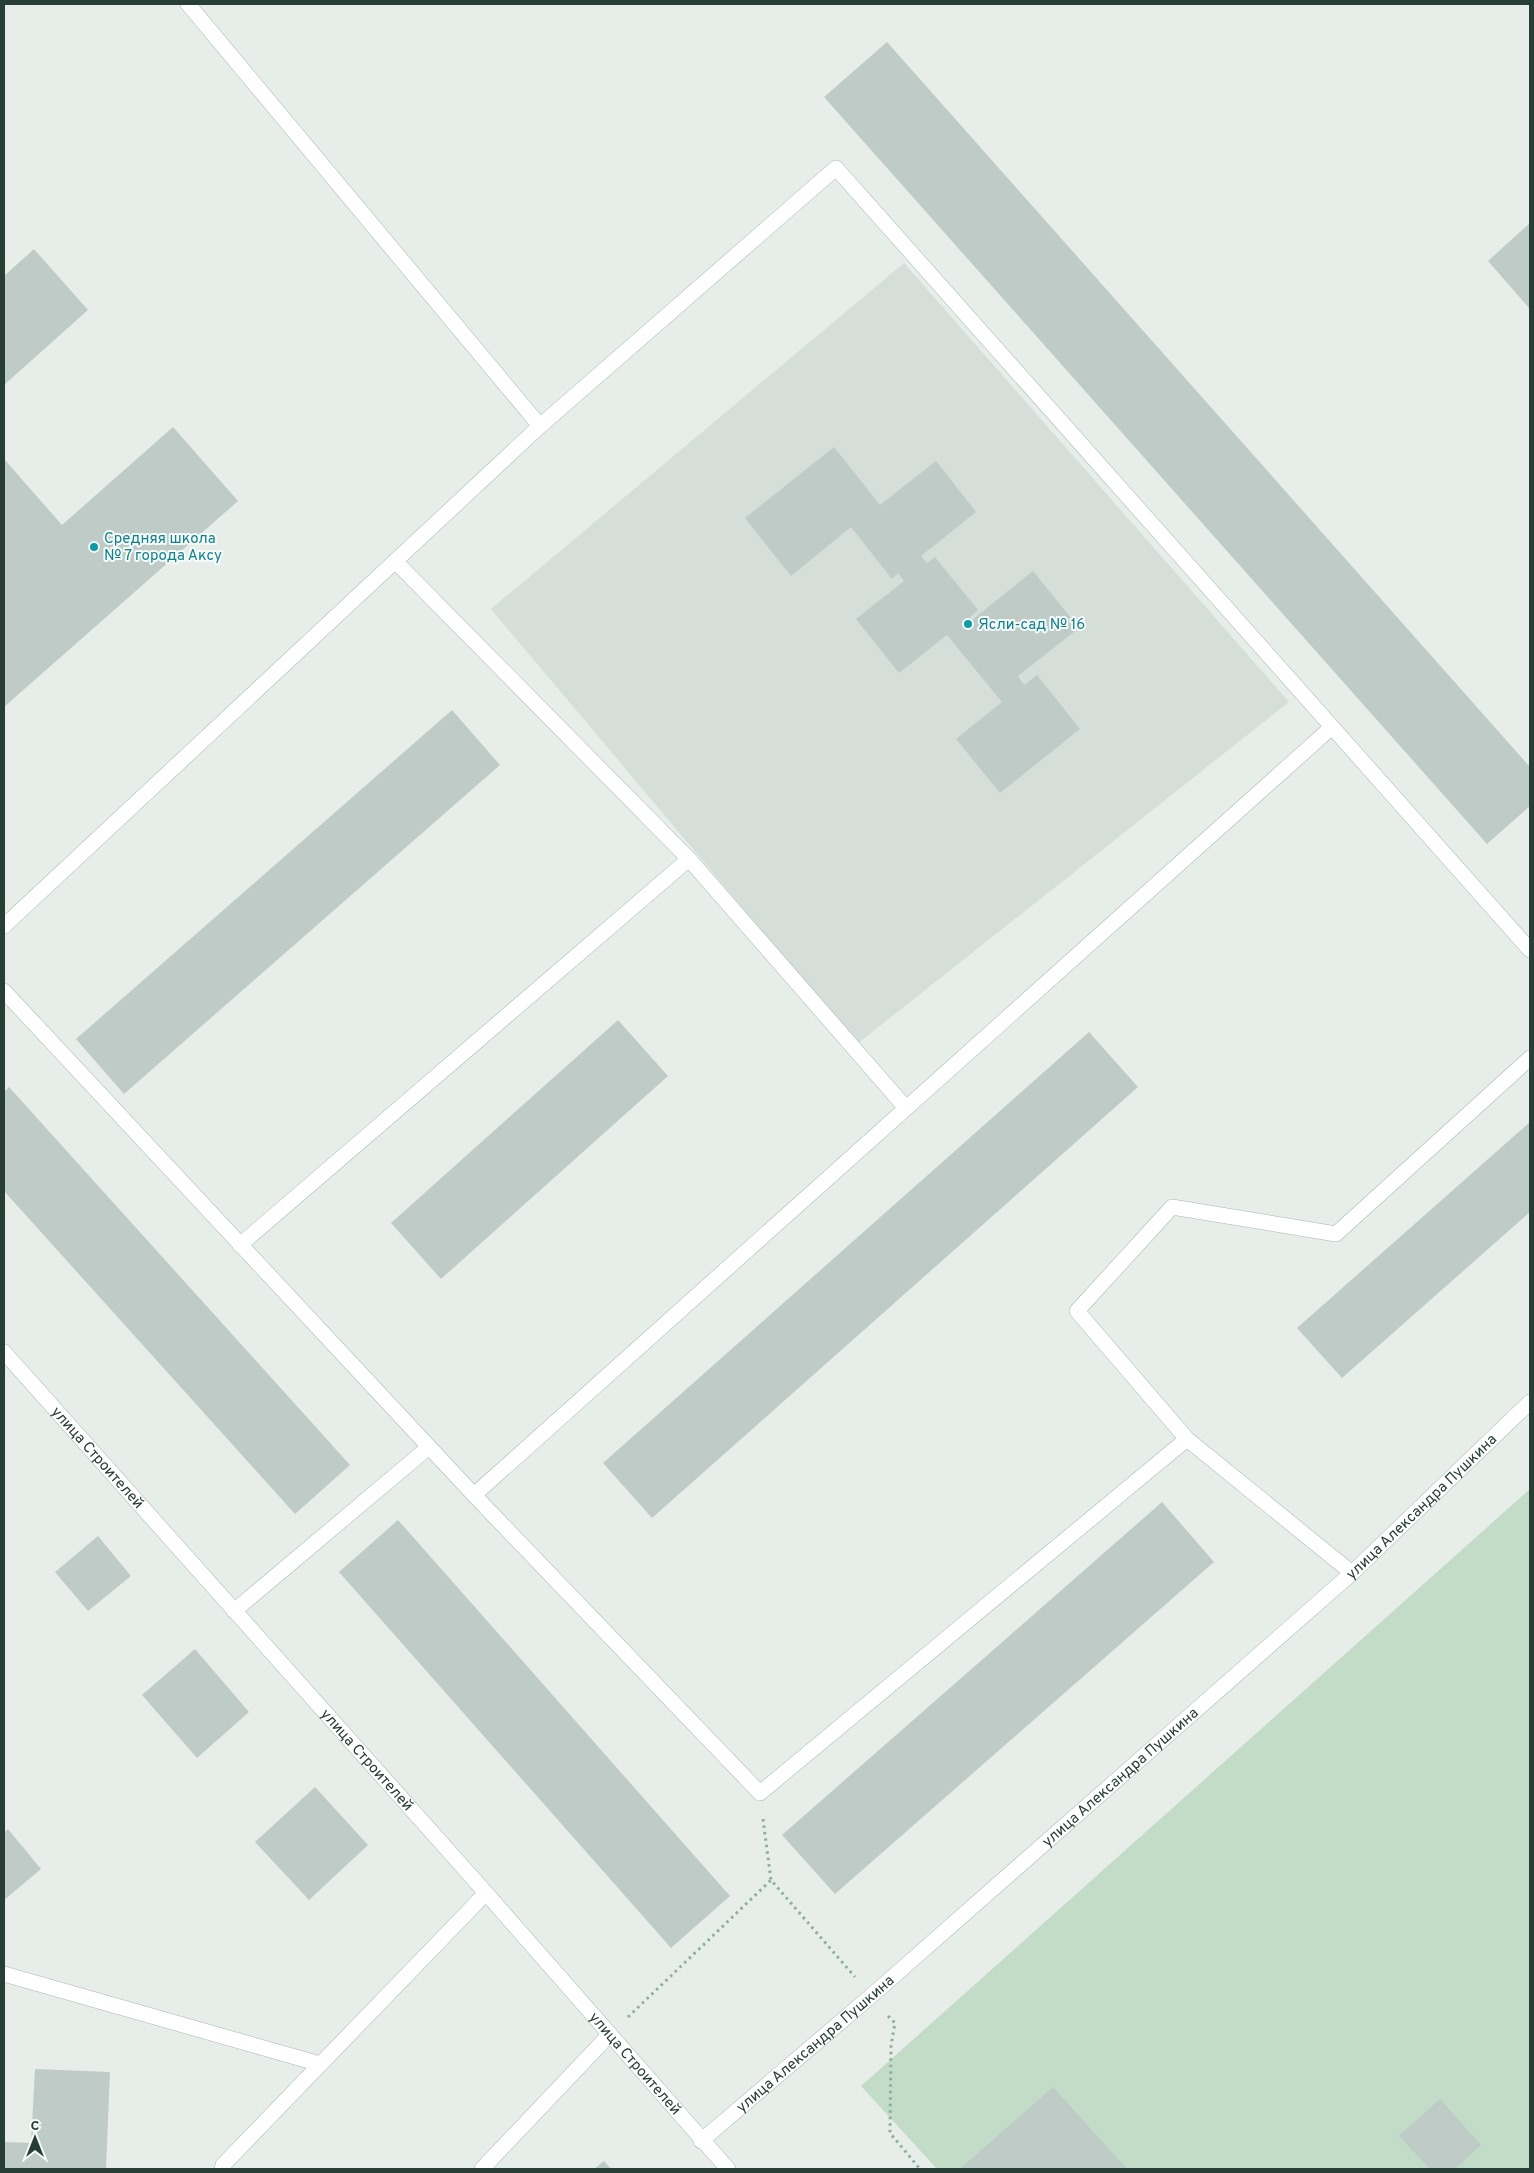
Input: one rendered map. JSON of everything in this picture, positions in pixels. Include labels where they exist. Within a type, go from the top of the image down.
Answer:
[{"type":"street","points":[[188,4],[540,426]]},
{"type":"street","points":[[4,926],[540,426],[836,168],[1530,950]]},
{"type":"street","points":[[395,561],[689,859],[906,1108]]},
{"type":"street","points":[[474,1495],[1332,726]]},
{"type":"street","points":[[240,1245],[689,859]]},
{"type":"street","points":[[4,991],[474,1495],[760,1793],[1187,1439]]},
{"type":"street","points":[[1352,1573],[1187,1439],[1077,1311],[1172,1207],[1336,1234],[1530,1058]]},
{"type":"street","name":"улица Строителей","points":[[4,1352],[486,1893],[728,2169]]},
{"type":"street","name":"улица Александра Пушкина","points":[[701,2140],[872,1996],[1352,1573],[1530,1402]]},
{"type":"street","points":[[234,1611],[429,1447]]},
{"type":"street","points":[[222,2169],[223,2165],[486,1893]]},
{"type":"street","points":[[4,1974],[320,2064]]},
{"type":"street","points":[[482,2169],[610,2034]]},
{"type":"path","points":[[760,1793],[770,1880],[895,2023],[891,2046],[890,2133],[920,2169]]},
{"type":"path","points":[[610,2034],[770,1880]]},
{"type":"shaded area","points":[[904,263],[1289,702],[857,1044],[491,609]]},
{"type":"green space","points":[[1530,1489],[1530,2169],[937,2169],[861,2086]]},
{"type":"building","points":[[887,42],[1530,767],[1530,806],[1487,844],[824,97]]},
{"type":"building","points":[[1530,223],[1530,309],[1488,261]]},
{"type":"building","points":[[34,249],[88,310],[4,385],[4,276]]},
{"type":"building","name":"Средняя школа № 7 города Аксу","points":[[173,427],[238,501],[4,707],[4,459],[62,525]]},
{"type":"building","name":"Ясли-сад № 16","points":[[834,447],[880,505],[936,461],[976,512],[921,556],[927,563],[935,557],[978,610],[970,617],[972,620],[1033,571],[1079,628],[1018,676],[1024,685],[1037,675],[1080,729],[1000,793],[956,739],[1002,702],[947,635],[899,673],[856,619],[904,581],[898,573],[892,579],[851,527],[791,576],[745,518]]},
{"type":"building","points":[[452,710],[500,765],[124,1094],[76,1039]]},
{"type":"building","points":[[618,1020],[668,1076],[441,1279],[391,1223]]},
{"type":"building","points":[[1089,1032],[1138,1087],[652,1518],[603,1463]]},
{"type":"building","points":[[9,1087],[350,1465],[295,1514],[4,1191],[4,1092]]},
{"type":"building","points":[[1530,1122],[1530,1212],[1342,1378],[1297,1328]]},
{"type":"building","points":[[1162,1502],[1214,1562],[835,1894],[782,1835]]},
{"type":"building","points":[[398,1520],[730,1896],[671,1948],[339,1572]]},
{"type":"building","points":[[98,1536],[131,1576],[88,1611],[55,1572]]},
{"type":"building","points":[[195,1649],[249,1712],[197,1758],[142,1695]]},
{"type":"building","points":[[315,1787],[368,1845],[309,1900],[255,1842]]},
{"type":"building","points":[[8,1829],[41,1869],[4,1900],[4,1833]]},
{"type":"building","points":[[35,2069],[110,2072],[106,2169],[4,2169],[4,2142],[31,2143]]},
{"type":"building","points":[[1053,2087],[1127,2169],[960,2169]]},
{"type":"building","points":[[1440,2099],[1481,2145],[1455,2169],[1430,2169],[1399,2136]]},
{"type":"building","points":[[604,2161],[611,2169],[594,2169]]},
{"type":"place","name":"Средняя школа № 7 города Аксу","points":[[94,547]]},
{"type":"place","name":"Ясли-сад № 16","points":[[968,624]]}]
